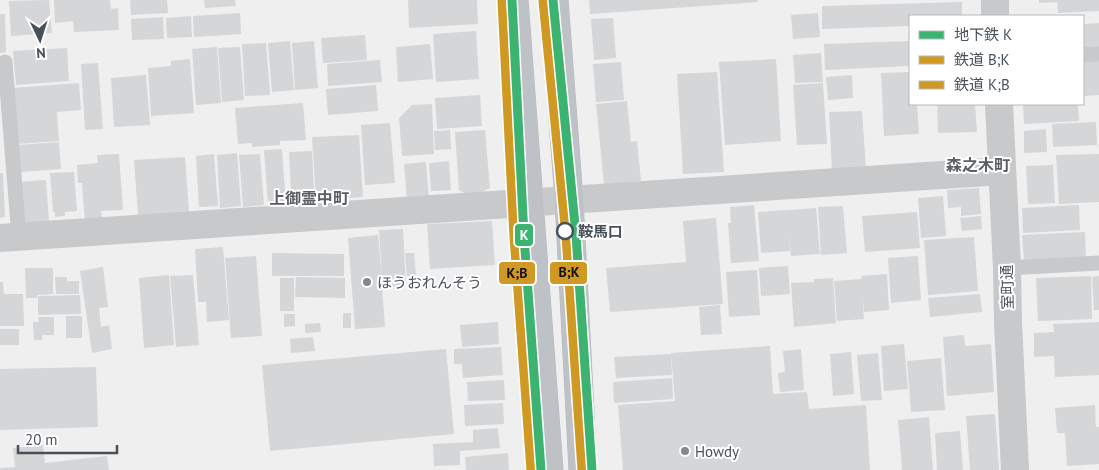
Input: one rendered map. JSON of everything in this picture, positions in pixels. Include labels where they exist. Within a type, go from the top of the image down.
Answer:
[{"type":"highway","points":[[514,0],[549,470]]},
{"type":"highway","points":[[554,0],[569,200],[583,470]]},
{"type":"street","points":[[995,0],[995,15]]},
{"type":"street","name":"室町通","points":[[999,105],[1015,470]]},
{"type":"street","points":[[9,238],[1002,171]]},
{"type":"lane","points":[[1084,54],[1099,54]]},
{"type":"lane","points":[[5,62],[9,238]]},
{"type":"lane","points":[[1007,268],[1099,263]]},
{"type":"building","points":[[49,0],[52,33],[11,36],[9,1]]},
{"type":"building","points":[[54,0],[110,0],[111,9],[118,8],[119,30],[74,32],[73,21],[55,23]]},
{"type":"building","points":[[130,0],[167,0],[168,13],[131,15]]},
{"type":"building","points":[[204,0],[235,0],[236,6],[205,8]]},
{"type":"building","points":[[408,0],[477,0],[478,24],[409,28]]},
{"type":"building","points":[[589,0],[757,0],[758,2],[590,14]]},
{"type":"building","points":[[1039,0],[1099,0],[1099,11],[1058,13],[1057,2],[1039,3]]},
{"type":"building","points":[[962,2],[962,15],[909,15],[909,26],[822,29],[822,6]]},
{"type":"building","points":[[240,13],[241,34],[194,37],[193,16]]},
{"type":"building","points":[[818,13],[820,37],[793,39],[791,15]]},
{"type":"building","points":[[0,14],[5,14],[6,52],[0,53]]},
{"type":"building","points":[[191,16],[192,37],[167,38],[166,18]]},
{"type":"building","points":[[163,17],[164,39],[132,40],[131,19]]},
{"type":"building","points":[[613,18],[616,58],[594,60],[591,19]]},
{"type":"building","points":[[1099,23],[1099,48],[1084,49],[1084,24]]},
{"type":"building","points":[[476,31],[479,79],[436,82],[433,34]]},
{"type":"building","points":[[365,35],[367,60],[323,63],[321,38]]},
{"type":"building","points":[[290,41],[294,90],[272,92],[268,43]]},
{"type":"building","points":[[314,41],[318,88],[295,90],[292,43]]},
{"type":"building","points":[[909,41],[909,66],[825,70],[824,44]]},
{"type":"building","points":[[266,43],[270,95],[245,96],[242,44]]},
{"type":"building","points":[[430,44],[433,79],[398,82],[396,47]]},
{"type":"building","points":[[217,47],[221,103],[196,105],[192,49]]},
{"type":"building","points":[[240,47],[244,100],[222,102],[218,48]]},
{"type":"building","points":[[67,48],[69,81],[16,85],[13,51]]},
{"type":"building","points":[[821,53],[823,82],[795,83],[793,55]]},
{"type":"building","points":[[190,59],[194,113],[151,116],[148,68],[171,66],[171,61]]},
{"type":"building","points":[[776,59],[781,141],[725,145],[719,62]]},
{"type":"building","points":[[380,60],[382,82],[328,86],[327,64]]},
{"type":"building","points":[[1099,61],[1099,95],[1084,96],[1084,62]]},
{"type":"building","points":[[621,62],[624,100],[596,102],[593,64]]},
{"type":"building","points":[[98,63],[103,129],[85,130],[81,64]]},
{"type":"building","points":[[717,72],[724,172],[683,174],[677,74]]},
{"type":"building","points":[[909,72],[909,105],[917,105],[919,134],[884,136],[881,73]]},
{"type":"building","points":[[146,75],[150,125],[114,127],[111,78]]},
{"type":"building","points":[[852,75],[853,98],[828,100],[826,77]]},
{"type":"building","points":[[79,83],[81,110],[57,112],[59,141],[17,144],[11,88]]},
{"type":"building","points":[[823,83],[827,144],[797,145],[793,85]]},
{"type":"building","points":[[376,85],[378,111],[328,115],[326,89]]},
{"type":"building","points":[[480,95],[482,126],[437,129],[435,98]]},
{"type":"building","points":[[627,101],[631,142],[637,141],[641,181],[604,184],[596,104]]},
{"type":"building","points":[[303,103],[306,140],[280,141],[280,145],[252,147],[252,143],[238,144],[235,108]]},
{"type":"building","points":[[432,104],[434,154],[402,156],[399,118],[412,105]]},
{"type":"building","points":[[937,105],[975,105],[977,132],[938,133]]},
{"type":"building","points":[[1023,105],[1078,105],[1079,121],[1024,124]]},
{"type":"building","points":[[862,111],[866,169],[832,171],[829,112]]},
{"type":"building","points":[[1096,122],[1097,145],[1053,147],[1052,124]]},
{"type":"building","points":[[390,123],[395,183],[365,185],[361,125]]},
{"type":"building","points":[[1046,129],[1047,152],[1024,153],[1024,131]]},
{"type":"building","points":[[450,130],[451,149],[435,150],[434,131]]},
{"type":"building","points":[[485,130],[490,188],[482,192],[466,194],[459,190],[455,132]]},
{"type":"building","points":[[359,135],[363,197],[316,200],[312,137]]},
{"type":"building","points":[[59,142],[61,169],[20,172],[18,145]]},
{"type":"building","points":[[282,149],[286,204],[268,205],[264,150]]},
{"type":"building","points":[[312,151],[314,191],[291,192],[289,152]]},
{"type":"building","points":[[237,153],[241,206],[220,208],[217,155]]},
{"type":"building","points":[[119,154],[123,210],[101,211],[102,222],[85,223],[82,183],[78,183],[77,165],[98,163],[97,155]]},
{"type":"building","points":[[214,154],[218,206],[199,207],[196,156]]},
{"type":"building","points":[[260,154],[264,205],[243,207],[239,155]]},
{"type":"building","points":[[1099,154],[1099,202],[1059,204],[1056,155]]},
{"type":"building","points":[[185,157],[189,212],[138,215],[134,160]]},
{"type":"building","points":[[449,161],[451,190],[431,191],[429,163]]},
{"type":"building","points":[[426,162],[429,199],[407,201],[404,164]]},
{"type":"building","points":[[1053,165],[1055,203],[1028,204],[1026,166]]},
{"type":"building","points":[[74,172],[77,211],[65,212],[65,216],[55,217],[50,173]]},
{"type":"building","points":[[0,173],[3,173],[5,217],[0,218]]},
{"type":"building","points":[[46,180],[49,222],[21,224],[18,182]]},
{"type":"building","points":[[979,188],[981,214],[961,216],[961,207],[948,208],[947,190]]},
{"type":"building","points":[[943,196],[946,236],[921,238],[918,198]]},
{"type":"building","points":[[754,205],[759,261],[731,263],[728,223],[731,223],[730,207]]},
{"type":"building","points":[[1079,205],[1080,230],[1023,233],[1022,208]]},
{"type":"building","points":[[843,206],[847,253],[821,255],[818,207]]},
{"type":"building","points":[[816,208],[820,254],[791,256],[789,235],[790,251],[761,253],[758,212]]},
{"type":"building","points":[[917,212],[920,248],[865,252],[862,216]]},
{"type":"building","points":[[981,216],[982,229],[962,231],[960,218]]},
{"type":"building","points":[[716,218],[723,304],[610,312],[606,268],[686,262],[683,221]]},
{"type":"building","points":[[492,221],[495,265],[430,269],[427,224]]},
{"type":"building","name":"ほうおれんそう","points":[[403,229],[406,286],[382,287],[385,327],[355,329],[348,238],[378,235],[382,279],[379,230]]},
{"type":"building","points":[[1085,232],[1086,258],[1024,260],[1022,235]]},
{"type":"building","points":[[974,237],[978,291],[928,295],[924,240]]},
{"type":"building","points":[[223,247],[229,320],[207,322],[206,302],[198,302],[195,249]]},
{"type":"building","points":[[272,253],[344,254],[344,276],[272,276]]},
{"type":"building","points":[[405,253],[414,253],[416,275],[407,276]]},
{"type":"building","points":[[256,256],[262,336],[231,338],[225,258]]},
{"type":"building","points":[[918,256],[921,300],[891,303],[888,258]]},
{"type":"building","points":[[788,266],[790,294],[761,296],[759,268]]},
{"type":"building","points":[[103,267],[108,307],[99,308],[101,327],[109,325],[112,349],[92,353],[80,271]]},
{"type":"building","points":[[25,268],[53,268],[53,294],[38,295],[38,293],[37,298],[26,298]]},
{"type":"building","points":[[757,270],[760,315],[729,317],[726,272]]},
{"type":"building","points":[[887,274],[889,310],[864,312],[862,295],[864,319],[837,321],[834,281],[862,279],[861,276]]},
{"type":"building","points":[[169,275],[174,345],[144,348],[139,278]]},
{"type":"building","points":[[193,275],[199,345],[176,347],[170,276]]},
{"type":"building","points":[[1091,276],[1092,319],[1038,321],[1036,278]]},
{"type":"building","points":[[1099,276],[1099,310],[1094,310],[1092,277]]},
{"type":"building","points":[[55,277],[67,277],[67,281],[79,281],[79,294],[56,294]]},
{"type":"building","points":[[296,277],[345,278],[345,298],[295,297]]},
{"type":"building","points":[[280,278],[294,278],[294,311],[280,311]]},
{"type":"building","points":[[833,278],[836,323],[794,327],[791,283],[814,282],[814,279]]},
{"type":"building","points":[[0,282],[3,282],[4,294],[23,294],[24,326],[0,326]]},
{"type":"building","points":[[980,294],[982,312],[930,317],[928,298]]},
{"type":"building","points":[[80,295],[81,314],[38,315],[38,296]]},
{"type":"building","points":[[720,305],[722,334],[701,335],[699,307]]},
{"type":"building","points":[[343,313],[351,313],[351,328],[343,328]]},
{"type":"building","points":[[284,314],[295,314],[295,326],[284,327]]},
{"type":"building","points":[[66,316],[82,316],[82,338],[66,338]]},
{"type":"building","points":[[38,317],[54,317],[54,335],[42,335],[42,340],[34,340],[33,322],[39,322]]},
{"type":"building","points":[[498,322],[499,344],[462,347],[460,325]]},
{"type":"building","points":[[1099,322],[1099,375],[1055,377],[1054,356],[1034,357],[1034,333],[1054,332],[1053,324]]},
{"type":"building","points":[[320,323],[321,332],[305,333],[305,324]]},
{"type":"building","points":[[0,329],[19,329],[19,345],[0,345]]},
{"type":"building","points":[[964,335],[965,346],[991,344],[994,392],[947,396],[943,337]]},
{"type":"building","points":[[313,337],[315,351],[291,353],[290,339]]},
{"type":"building","points":[[904,344],[908,389],[884,391],[881,346]]},
{"type":"building","points":[[770,346],[773,394],[807,392],[809,409],[866,405],[870,470],[623,470],[618,405],[675,401],[671,353]]},
{"type":"building","points":[[501,347],[503,375],[463,378],[462,364],[454,364],[454,349]]},
{"type":"building","points":[[446,349],[454,434],[270,451],[262,365]]},
{"type":"building","points":[[801,349],[804,390],[780,392],[778,373],[785,372],[783,351]]},
{"type":"building","points":[[851,352],[854,394],[833,396],[830,354]]},
{"type":"building","points":[[878,353],[882,400],[861,401],[857,355]]},
{"type":"building","points":[[671,354],[672,375],[616,378],[614,357]]},
{"type":"building","points":[[941,358],[945,410],[911,412],[907,361]]},
{"type":"building","points":[[96,367],[98,427],[0,430],[0,369]]},
{"type":"building","points":[[672,378],[673,399],[614,403],[613,382]]},
{"type":"building","points":[[504,380],[505,400],[468,401],[467,382]]},
{"type":"building","points":[[503,403],[504,424],[465,426],[464,405]]},
{"type":"building","points":[[1095,405],[1096,427],[1099,427],[1099,464],[1067,466],[1065,433],[1057,433],[1055,408]]},
{"type":"building","points":[[995,414],[999,470],[970,470],[966,416]]},
{"type":"building","points":[[929,417],[933,470],[902,470],[898,420]]},
{"type":"building","points":[[498,428],[500,448],[460,451],[460,465],[434,466],[433,444],[473,442],[473,430]]},
{"type":"building","points":[[960,431],[963,470],[937,470],[935,433]]},
{"type":"building","points":[[43,445],[45,463],[107,456],[109,470],[0,470],[0,468],[15,467],[13,448]]},
{"type":"building","points":[[508,453],[509,470],[466,470],[465,457]]},
{"type":"metro line","name":"K","points":[[512,0],[524,236],[541,470]]},
{"type":"metro line","name":"K","points":[[553,0],[576,235],[592,470]]},
{"type":"rail line","name":"K;B","points":[[502,1],[514,237],[531,470]]},
{"type":"rail line","name":"B;K","points":[[543,1],[566,236],[582,470]]},
{"type":"place","name":"鞍馬口","points":[[565,231]]},
{"type":"place","name":"ほうおれんそう","points":[[367,282]]},
{"type":"place","name":"Howdy","points":[[685,451]]},
{"type":"district","name":"森之木町","points":[[978,165]]},
{"type":"district","name":"上御霊中町","points":[[309,198]]}]
